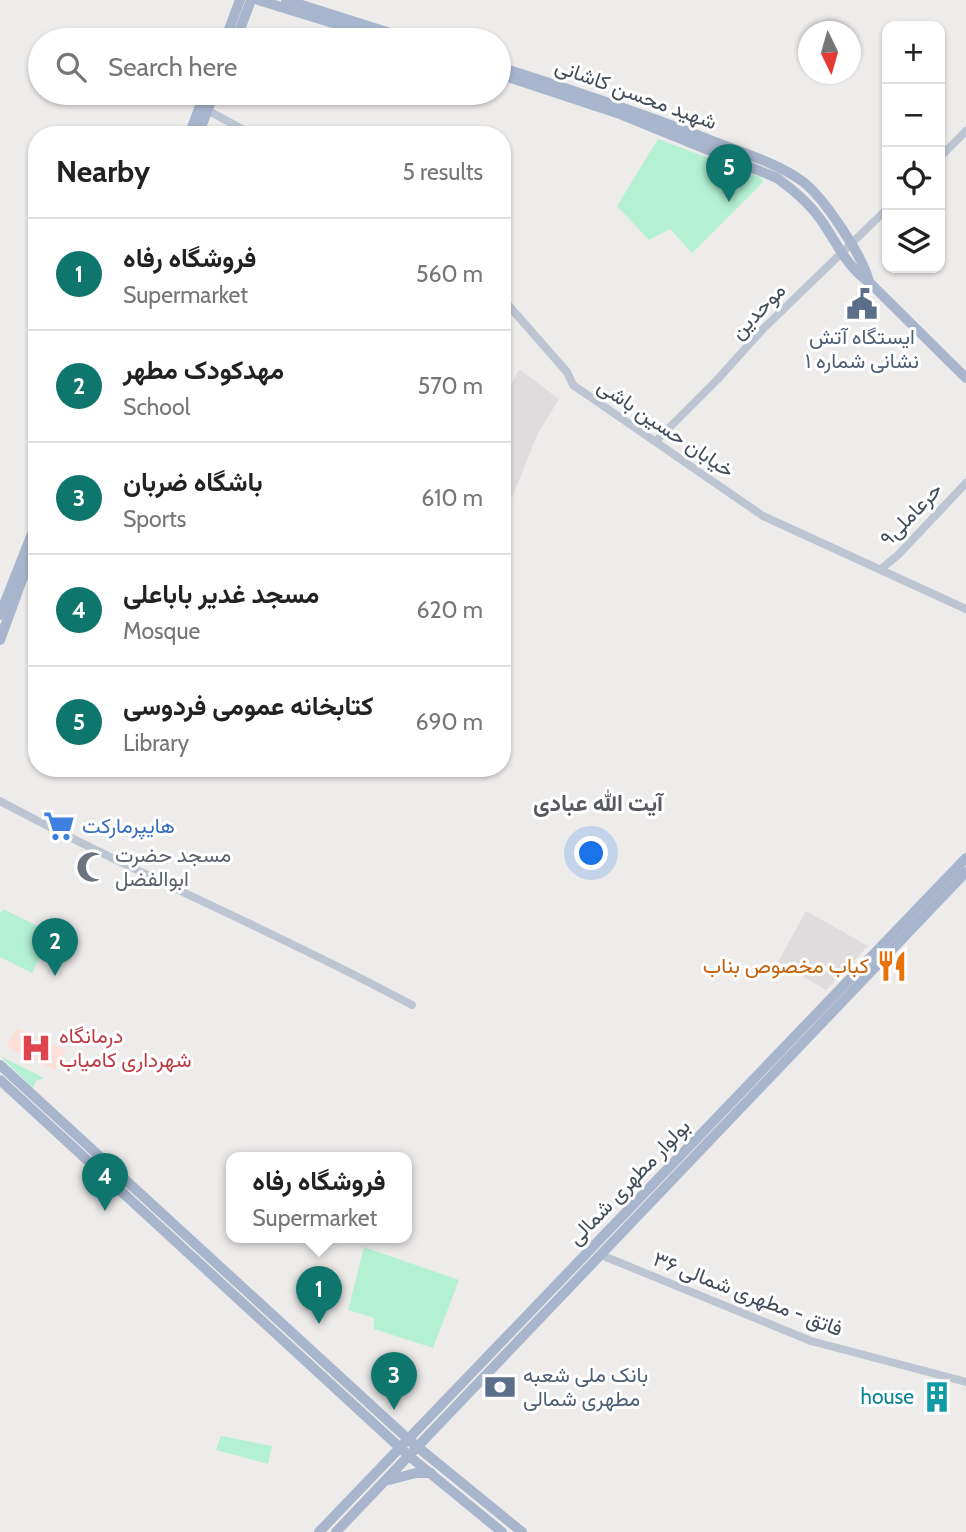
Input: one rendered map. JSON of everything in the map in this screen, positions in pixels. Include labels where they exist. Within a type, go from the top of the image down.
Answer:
[{"type":"main road","points":[[230,28],[240,0]]},
{"type":"main road","points":[[240,28],[251,0]]},
{"type":"main road","points":[[258,0],[349,28]]},
{"type":"main road","points":[[286,0],[374,28]]},
{"type":"main road","name":"شهید محسن کاشانی","points":[[511,71],[744,153],[798,178],[830,211],[866,269],[869,282]]},
{"type":"main road","points":[[511,77],[592,100],[777,178],[796,192],[819,216],[857,274],[869,282],[966,378]]},
{"type":"main road","points":[[192,126],[200,105]]},
{"type":"main road","points":[[201,126],[209,105]]},
{"type":"main road","points":[[1,610],[28,542]]},
{"type":"main road","points":[[0,640],[28,564]]},
{"type":"main road","name":"بولوار مطهری شمالی","points":[[335,1532],[601,1255],[651,1194],[966,858]]},
{"type":"main road","name":"بولوار مطهری شمالی","points":[[319,1532],[506,1338],[966,872]]},
{"type":"main road","points":[[0,1065],[409,1440],[522,1532]]},
{"type":"main road","points":[[0,1080],[409,1456],[502,1532]]},
{"type":"main road","points":[[506,1338],[515,1346]]},
{"type":"main road","points":[[317,1372],[326,1363]]},
{"type":"main road","points":[[385,1481],[408,1474],[431,1473]]},
{"type":"street","points":[[207,110],[236,126]]},
{"type":"street","points":[[945,152],[966,131]]},
{"type":"street","name":"موحدین","points":[[656,441],[841,251],[886,210]]},
{"type":"street","name":"خیابان حسین باشی","points":[[511,308],[567,372],[573,385],[763,516],[966,609]]},
{"type":"street","name":"حرعاملی۹","points":[[881,569],[898,555],[966,483]]},
{"type":"street","points":[[0,801],[96,852],[264,929],[412,1005]]},
{"type":"street","name":"فاتق - مطهری شمالی ۳۶","points":[[601,1255],[811,1341],[966,1382]]},
{"type":"shaded area","points":[[519,369],[559,399],[537,435],[512,498],[511,498],[511,385]]},
{"type":"shaded area","points":[[806,911],[868,946],[826,990],[778,962]]},
{"type":"shaded area","name":"درمانگاه شهرداری کامیاب","points":[[16,1028],[66,1050],[55,1070],[7,1047]]},
{"type":"green space","points":[[658,139],[762,178],[763,182],[692,253],[670,229],[649,240],[617,206]]},
{"type":"green space","points":[[3,909],[52,933],[32,973],[0,957],[0,914]]},
{"type":"green space","points":[[0,1056],[44,1078],[36,1081],[33,1088]]},
{"type":"green space","points":[[364,1247],[459,1280],[433,1348],[374,1329],[374,1318],[348,1310]]},
{"type":"green space","points":[[221,1436],[272,1446],[268,1464],[216,1450]]},
{"type":"place","name":"کتابخانه عمومی فردوسی","points":[[729,202]]},
{"type":"place","name":"ایستگاه آتش نشانی شماره ۱","points":[[862,304]]},
{"type":"place","name":"هایپرمارکت","points":[[59,826]]},
{"type":"place","name":"مسجد حضرت ابوالفضل","points":[[92,867]]},
{"type":"place","name":"كباب مخصوص بناب","points":[[892,966]]},
{"type":"place","name":"مهدکودک مطهر","points":[[55,976]]},
{"type":"place","name":"درمانگاه شهرداری کامیاب","points":[[36,1048]]},
{"type":"place","name":"مسجد غدیر باباعلی","points":[[105,1211]]},
{"type":"place","name":"فروشگاه رفاه","points":[[319,1324]]},
{"type":"place","name":"بانک ملی شعبه مطهری شمالی","points":[[500,1387]]},
{"type":"place","name":"house","points":[[937,1397]]},
{"type":"place","name":"باشگاه ضربان","points":[[394,1410]]},
{"type":"district","name":"آیت الله عبادی","points":[[598,803]]}]
